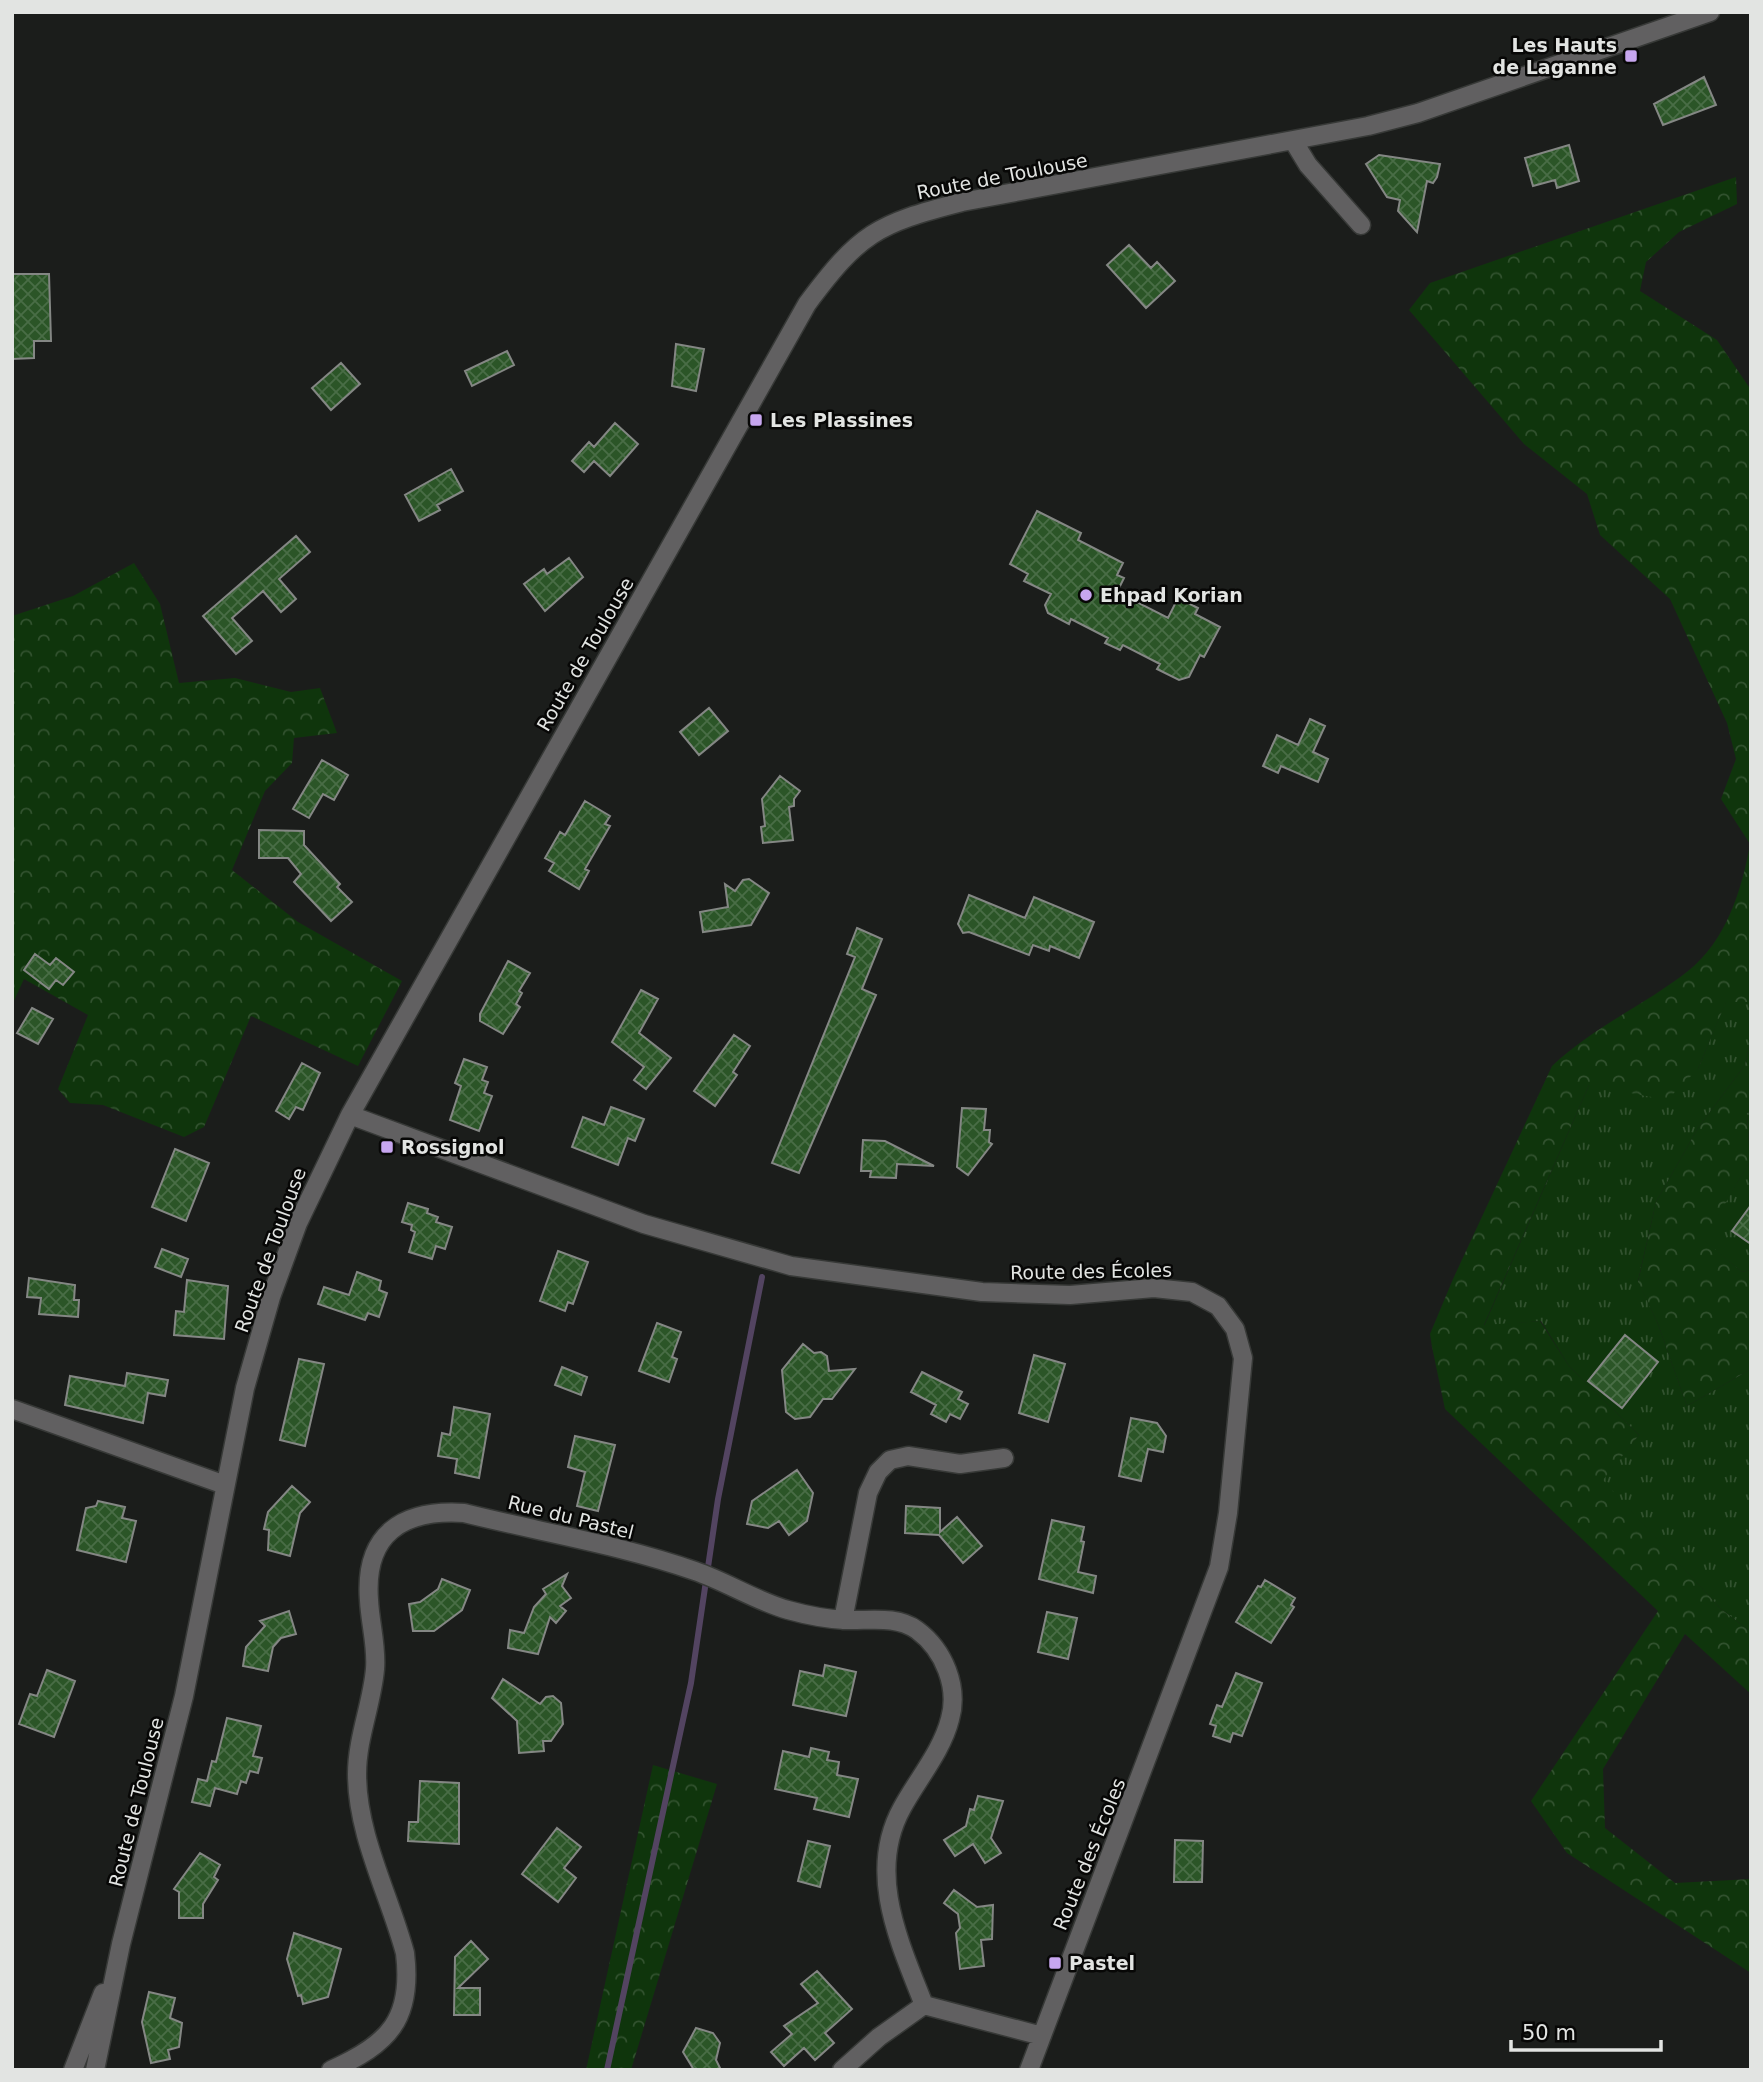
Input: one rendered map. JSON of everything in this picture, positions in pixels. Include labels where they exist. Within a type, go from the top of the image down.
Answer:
[{"type":"street","name":"Route de Toulouse","points":[[95,2070],[121,1944],[170,1761],[245,1388],[271,1297],[314,1185],[349,1115],[807,304],[862,240],[884,226],[915,214],[962,202],[1294,142],[1418,113],[1710,12]]},
{"type":"street","points":[[1294,142],[1308,165],[1361,225]]},
{"type":"street","name":"Route des Écoles","points":[[349,1115],[644,1224],[772,1262],[982,1292],[1070,1295],[1154,1288],[1192,1292],[1219,1306],[1234,1329],[1243,1358],[1228,1513],[1219,1567],[1029,2070]]},
{"type":"street","points":[[12,1409],[225,1485]]},
{"type":"street","points":[[843,1620],[868,1493],[878,1472],[890,1460],[908,1456],[960,1464],[1004,1458]]},
{"type":"street","name":"Rue du Pastel","points":[[331,2070],[364,2055],[382,2042],[397,2022],[408,1978],[397,1925],[358,1803],[357,1771],[375,1668],[369,1567],[380,1544],[395,1527],[417,1515],[436,1511],[464,1513],[696,1571],[787,1610],[843,1620],[893,1620],[916,1630],[934,1647],[946,1666],[954,1692],[950,1720],[900,1811],[892,1831],[886,1872],[888,1900],[899,1942],[924,2005]]},
{"type":"street","name":"Route de Toulouse","points":[[73,2070],[121,1944]]},
{"type":"street","points":[[842,2070],[879,2037],[924,2005],[1042,2036]]},
{"type":"green space","points":[[1736,177],[1737,204],[1679,232],[1646,262],[1640,291],[1717,340],[1751,390],[1751,1002],[1726,1002],[1698,1069],[1667,1100],[1589,1085],[1484,1325],[1540,1321],[1569,1366],[1639,1435],[1603,1480],[1721,1609],[1751,1632],[1751,1694],[1685,1634],[1603,1769],[1605,1828],[1675,1883],[1751,1879],[1751,1973],[1567,1853],[1531,1801],[1658,1611],[1445,1409],[1430,1334],[1552,1066],[1584,1039],[1688,971],[1713,945],[1722,930],[1737,896],[1750,844],[1721,799],[1736,759],[1727,723],[1670,599],[1600,535],[1587,494],[1524,444],[1409,310],[1430,283]]},
{"type":"green space","points":[[134,563],[160,604],[179,683],[235,678],[291,692],[320,688],[337,733],[294,738],[292,763],[265,791],[232,870],[298,922],[402,981],[358,1066],[251,1016],[204,1127],[184,1137],[103,1105],[70,1103],[58,1089],[88,1015],[24,979],[12,1005],[12,616],[73,596]]},
{"type":"green space","points":[[1726,1001],[1751,1002],[1751,1037],[1745,1065],[1698,1128],[1656,1202],[1638,1281],[1658,1324],[1687,1406],[1751,1369],[1751,1632],[1721,1609],[1602,1480],[1639,1435],[1569,1366],[1541,1321],[1484,1326],[1589,1085],[1698,1069]]},
{"type":"green space","points":[[1751,1037],[1751,1111],[1747,1113],[1750,1161],[1704,1240],[1742,1272],[1751,1270],[1751,1369],[1687,1406],[1658,1324],[1638,1282],[1656,1202],[1698,1128],[1745,1065]]},
{"type":"green space","points":[[1751,1111],[1751,1270],[1742,1272],[1703,1240],[1750,1161],[1747,1113]]},
{"type":"green space","points":[[653,1765],[717,1784],[631,2070],[586,2070]]},
{"type":"building","points":[[1704,77],[1716,105],[1663,125],[1654,104]]},
{"type":"building","points":[[1569,145],[1579,181],[1557,188],[1555,180],[1533,186],[1525,158]]},
{"type":"building","points":[[1379,155],[1440,164],[1433,183],[1427,181],[1417,232],[1398,211],[1400,200],[1387,197],[1366,164]]},
{"type":"building","points":[[1129,245],[1151,268],[1157,262],[1175,281],[1146,308],[1107,265]]},
{"type":"building","points":[[12,274],[49,274],[51,341],[34,341],[34,358],[12,359]]},
{"type":"building","points":[[676,344],[704,349],[696,391],[672,386]]},
{"type":"building","points":[[507,351],[514,365],[472,386],[465,371]]},
{"type":"building","points":[[341,363],[360,384],[331,410],[312,388]]},
{"type":"building","points":[[615,423],[638,444],[610,476],[594,461],[584,472],[572,461],[589,442],[594,447]]},
{"type":"building","points":[[451,469],[463,491],[437,505],[440,510],[419,521],[405,495]]},
{"type":"building","name":"Ehpad Korian","points":[[1037,511],[1081,533],[1078,540],[1123,563],[1117,575],[1124,578],[1117,592],[1168,618],[1178,598],[1198,608],[1195,614],[1220,627],[1204,657],[1200,655],[1189,677],[1179,680],[1157,669],[1160,664],[1123,645],[1120,650],[1105,643],[1108,638],[1071,619],[1069,624],[1048,613],[1045,605],[1051,594],[1024,581],[1028,574],[1010,564]]},
{"type":"building","points":[[296,536],[310,552],[279,579],[296,599],[281,612],[263,591],[232,618],[252,641],[236,654],[203,616]]},
{"type":"building","points":[[569,558],[583,577],[545,611],[524,584],[544,569],[547,574]]},
{"type":"building","points":[[709,708],[728,731],[699,755],[680,732]]},
{"type":"building","points":[[1310,719],[1325,726],[1313,752],[1328,759],[1318,782],[1281,766],[1278,773],[1263,766],[1277,735],[1298,745]]},
{"type":"building","points":[[322,760],[348,775],[334,800],[323,794],[309,818],[293,809]]},
{"type":"building","points":[[780,776],[800,791],[794,799],[794,806],[789,807],[793,840],[763,843],[761,827],[765,826],[762,799]]},
{"type":"building","points":[[585,801],[610,816],[605,824],[610,826],[585,869],[589,871],[579,889],[549,871],[554,863],[545,858],[560,832],[565,835]]},
{"type":"building","points":[[259,830],[304,831],[304,845],[340,884],[337,887],[352,902],[331,921],[294,882],[301,874],[288,858],[259,858]]},
{"type":"building","points":[[749,879],[769,893],[751,925],[703,932],[700,912],[728,907],[725,884],[735,891],[743,880]]},
{"type":"building","points":[[969,895],[1025,918],[1034,897],[1094,922],[1079,958],[1050,946],[1049,951],[1033,945],[1029,955],[969,932],[963,933],[958,924]]},
{"type":"building","points":[[857,928],[882,939],[862,989],[876,995],[799,1173],[772,1163],[855,957],[847,954]]},
{"type":"building","points":[[35,954],[50,965],[56,958],[74,972],[63,985],[56,980],[49,989],[24,970]]},
{"type":"building","points":[[508,961],[530,973],[519,991],[522,993],[516,1004],[520,1007],[503,1034],[480,1021],[480,1014]]},
{"type":"building","points":[[641,990],[658,999],[639,1033],[671,1058],[646,1089],[634,1080],[644,1067],[612,1042]]},
{"type":"building","points":[[32,1008],[53,1019],[38,1044],[17,1033]]},
{"type":"building","points":[[734,1035],[750,1046],[733,1072],[737,1075],[715,1106],[694,1091]]},
{"type":"building","points":[[464,1059],[487,1067],[482,1080],[488,1082],[484,1093],[492,1096],[479,1131],[450,1120],[461,1086],[455,1083]]},
{"type":"building","points":[[302,1063],[320,1073],[303,1110],[296,1107],[289,1119],[276,1111]]},
{"type":"building","points":[[611,1107],[644,1119],[635,1141],[628,1138],[618,1165],[572,1147],[583,1117],[604,1125]]},
{"type":"building","points":[[962,1108],[986,1109],[984,1130],[990,1130],[989,1142],[992,1144],[968,1175],[957,1167]]},
{"type":"building","points":[[863,1140],[885,1141],[934,1166],[897,1164],[896,1178],[870,1177],[871,1171],[861,1171]]},
{"type":"building","points":[[175,1149],[209,1163],[186,1221],[152,1207]]},
{"type":"building","points":[[408,1203],[428,1209],[427,1213],[438,1217],[436,1222],[452,1227],[445,1249],[436,1246],[432,1259],[409,1252],[415,1232],[411,1230],[412,1225],[402,1222]]},
{"type":"building","points":[[1751,1205],[1751,1244],[1732,1231]]},
{"type":"building","points":[[162,1249],[188,1259],[181,1277],[155,1267]]},
{"type":"building","points":[[558,1251],[588,1262],[573,1304],[568,1302],[565,1311],[540,1301]]},
{"type":"building","points":[[357,1272],[381,1281],[379,1290],[387,1293],[379,1317],[368,1313],[365,1320],[318,1304],[324,1287],[349,1295]]},
{"type":"building","points":[[29,1278],[75,1285],[74,1300],[79,1300],[78,1317],[39,1314],[41,1298],[27,1297]]},
{"type":"building","points":[[187,1280],[228,1286],[224,1339],[174,1335],[176,1311],[184,1312]]},
{"type":"building","points":[[657,1323],[681,1332],[672,1357],[677,1359],[669,1382],[639,1371]]},
{"type":"building","points":[[1625,1335],[1658,1362],[1622,1408],[1588,1381]]},
{"type":"building","points":[[803,1344],[814,1353],[821,1352],[827,1356],[829,1371],[855,1369],[832,1399],[823,1399],[810,1417],[795,1419],[786,1412],[782,1370]]},
{"type":"building","points":[[1034,1355],[1065,1364],[1048,1422],[1019,1413]]},
{"type":"building","points":[[299,1359],[324,1364],[305,1446],[280,1440]]},
{"type":"building","points":[[562,1367],[587,1377],[581,1395],[555,1385]]},
{"type":"building","points":[[922,1372],[962,1392],[958,1399],[968,1404],[960,1419],[950,1414],[946,1422],[931,1414],[936,1405],[911,1392]]},
{"type":"building","points":[[127,1373],[168,1380],[165,1396],[148,1393],[143,1423],[65,1405],[70,1376],[125,1386]]},
{"type":"building","points":[[454,1407],[490,1414],[479,1478],[455,1473],[457,1459],[438,1456],[442,1433],[450,1435]]},
{"type":"building","points":[[1131,1418],[1157,1423],[1166,1436],[1163,1452],[1148,1449],[1141,1481],[1119,1476]]},
{"type":"building","points":[[575,1436],[615,1445],[598,1511],[577,1506],[585,1472],[568,1467]]},
{"type":"building","points":[[797,1470],[813,1493],[807,1521],[789,1535],[779,1521],[768,1528],[747,1524],[752,1501]]},
{"type":"building","points":[[292,1486],[310,1502],[300,1513],[290,1556],[268,1550],[269,1530],[264,1529],[268,1512]]},
{"type":"building","points":[[98,1501],[125,1507],[122,1518],[136,1521],[126,1562],[77,1550],[86,1508],[96,1506]]},
{"type":"building","points":[[906,1506],[940,1508],[940,1532],[957,1517],[982,1546],[963,1563],[939,1535],[905,1533]]},
{"type":"building","points":[[1052,1520],[1084,1527],[1078,1572],[1096,1576],[1093,1593],[1039,1579]]},
{"type":"building","points":[[567,1574],[562,1586],[571,1598],[560,1606],[566,1611],[556,1623],[550,1617],[538,1654],[508,1648],[510,1630],[524,1633],[534,1607],[546,1594],[543,1589]]},
{"type":"building","points":[[442,1579],[470,1590],[462,1610],[434,1631],[413,1631],[409,1604],[420,1602],[438,1589]]},
{"type":"building","points":[[1265,1580],[1295,1598],[1291,1605],[1294,1607],[1271,1643],[1236,1622],[1258,1586],[1261,1587]]},
{"type":"building","points":[[289,1611],[296,1634],[281,1638],[273,1647],[268,1671],[243,1666],[246,1647],[265,1626],[260,1621]]},
{"type":"building","points":[[1047,1612],[1077,1618],[1068,1659],[1038,1652]]},
{"type":"building","points":[[825,1665],[856,1672],[846,1716],[793,1705],[800,1671],[823,1676]]},
{"type":"building","points":[[47,1670],[75,1681],[54,1737],[19,1724],[30,1694],[37,1696]]},
{"type":"building","points":[[1236,1673],[1262,1683],[1242,1736],[1233,1733],[1230,1742],[1213,1736],[1216,1726],[1210,1724],[1217,1705],[1222,1707]]},
{"type":"building","points":[[503,1679],[540,1704],[546,1697],[553,1696],[561,1703],[563,1724],[551,1741],[543,1741],[544,1751],[519,1753],[517,1721],[492,1698]]},
{"type":"building","points":[[227,1718],[261,1726],[253,1756],[262,1758],[258,1773],[250,1771],[246,1783],[241,1781],[237,1794],[215,1788],[210,1806],[192,1802],[198,1779],[207,1781],[212,1761],[216,1762]]},
{"type":"building","points":[[811,1748],[829,1752],[827,1760],[839,1762],[837,1775],[858,1779],[849,1817],[814,1809],[817,1798],[775,1789],[783,1751],[809,1757]]},
{"type":"building","points":[[420,1781],[459,1783],[459,1844],[408,1841],[409,1822],[418,1822]]},
{"type":"building","points":[[978,1796],[1003,1801],[991,1838],[1001,1853],[985,1863],[973,1844],[955,1856],[944,1840],[966,1826],[970,1809],[974,1810]]},
{"type":"building","points":[[557,1828],[581,1847],[564,1868],[576,1878],[558,1902],[522,1874]]},
{"type":"building","points":[[1175,1840],[1203,1841],[1202,1882],[1174,1882]]},
{"type":"building","points":[[808,1841],[830,1846],[820,1887],[798,1881]]},
{"type":"building","points":[[200,1853],[220,1865],[214,1877],[218,1880],[203,1904],[203,1918],[179,1918],[179,1892],[174,1889]]},
{"type":"building","points":[[954,1890],[977,1907],[993,1905],[992,1939],[981,1940],[984,1966],[960,1969],[956,1933],[960,1928],[958,1914],[944,1903]]},
{"type":"building","points":[[294,1933],[341,1949],[328,1997],[303,2004],[301,1995],[298,1996],[287,1959]]},
{"type":"building","points":[[471,1941],[488,1959],[458,1988],[480,1988],[480,2015],[454,2015],[455,1957]]},
{"type":"building","points":[[817,1971],[852,2009],[825,2033],[834,2043],[815,2060],[804,2048],[784,2066],[771,2052],[792,2034],[784,2026],[818,2003],[801,1984]]},
{"type":"building","points":[[149,1992],[175,1998],[170,2018],[182,2023],[179,2047],[168,2050],[170,2059],[151,2063],[142,2022]]},
{"type":"building","points":[[696,2028],[713,2033],[720,2043],[716,2060],[721,2070],[694,2070],[683,2052]]},
{"type":"waterway","points":[[607,2070],[691,1683],[718,1499],[762,1277]]},
{"type":"place","name":"Les Hauts de Laganne","points":[[1631,56]]},
{"type":"place","name":"Les Plassines","points":[[756,420]]},
{"type":"place","name":"Ehpad Korian","points":[[1086,595]]},
{"type":"place","name":"Rossignol","points":[[387,1147]]},
{"type":"place","name":"Pastel","points":[[1055,1963]]}]
